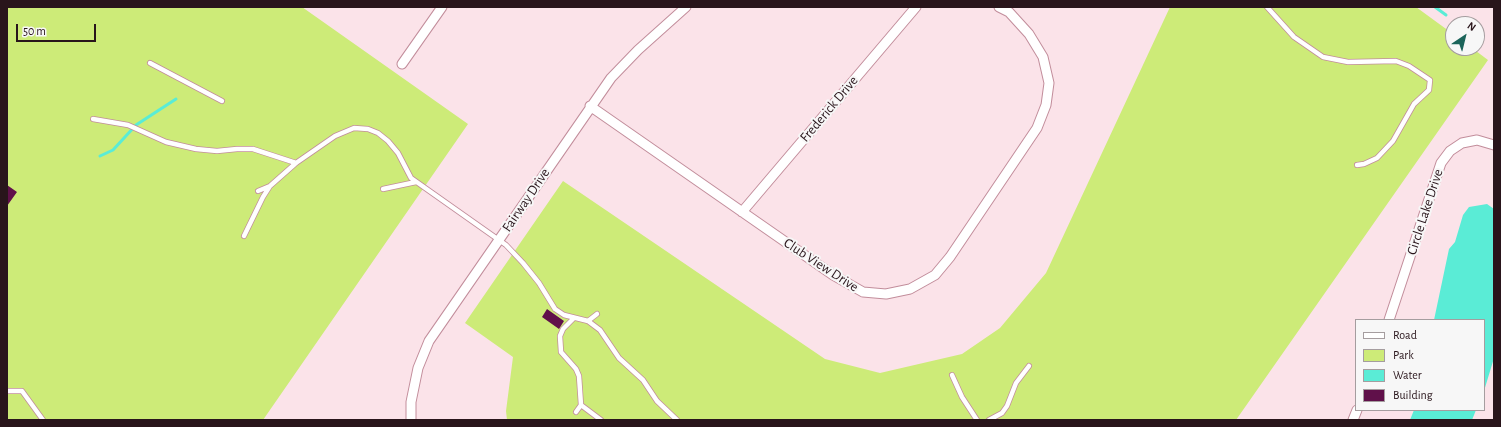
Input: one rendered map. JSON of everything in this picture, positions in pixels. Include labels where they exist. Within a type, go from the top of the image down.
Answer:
[{"type":"street","points":[[402,64],[442,7]]},
{"type":"street","name":"Fairway Drive","points":[[411,420],[411,402],[418,368],[429,341],[590,106],[616,73],[638,50],[686,7]]},
{"type":"street","name":"Frederick Drive","points":[[742,212],[916,7]]},
{"type":"street","name":"Club View Drive","points":[[590,106],[833,275],[863,292],[886,294],[910,289],[935,275],[950,257],[1037,128],[1046,105],[1049,83],[1043,57],[1029,34],[1009,12],[999,7]]},
{"type":"street","name":"Circle Lake Drive","points":[[1389,319],[1441,163],[1450,151],[1462,143],[1477,140],[1494,145]]},
{"type":"lane","points":[[1267,7],[1294,37],[1323,57],[1348,62],[1396,61],[1409,66],[1430,80],[1429,90],[1414,104],[1393,141],[1370,162],[1357,165]]},
{"type":"lane","points":[[150,63],[222,101]]},
{"type":"lane","points":[[93,119],[138,128],[166,142],[196,150],[217,151],[254,149],[296,162]]},
{"type":"lane","points":[[244,236],[270,186],[296,162],[336,136],[354,128],[368,129],[378,133],[388,141],[398,153],[411,178],[499,240],[523,262],[555,309],[574,318],[588,321],[600,330],[619,358],[643,380],[657,401],[678,420]]},
{"type":"lane","points":[[383,189],[417,182]]},
{"type":"lane","points":[[258,191],[270,186]]},
{"type":"lane","points":[[588,321],[597,314]]},
{"type":"lane","points":[[574,318],[563,329],[560,343],[561,352],[576,369],[579,376],[581,405],[576,412]]},
{"type":"lane","points":[[989,420],[1002,413],[1007,406],[1016,383],[1029,366]]},
{"type":"lane","points":[[952,375],[962,397],[978,420]]},
{"type":"lane","points":[[7,391],[22,391],[43,420]]},
{"type":"lane","points":[[581,405],[601,420]]},
{"type":"green space","points":[[7,7],[302,7],[468,124],[263,420],[7,420]]},
{"type":"green space","points":[[1170,7],[1416,7],[1445,28],[1445,56],[1483,56],[1488,60],[1236,420],[507,420],[506,411],[513,357],[465,323],[563,181],[825,359],[880,373],[962,354],[1000,328],[1046,273]]},
{"type":"water","points":[[1487,204],[1494,209],[1494,358],[1485,388],[1485,319],[1434,319],[1449,249],[1455,242],[1463,215],[1469,207]]},
{"type":"water","points":[[1414,411],[1476,411],[1472,420],[1410,420]]},
{"type":"building","points":[[7,185],[17,192],[7,206]]},
{"type":"building","points":[[547,309],[564,321],[559,329],[542,317]]},
{"type":"waterway","points":[[1435,7],[1446,15]]},
{"type":"waterway","points":[[100,156],[113,150],[136,125],[176,99]]}]
